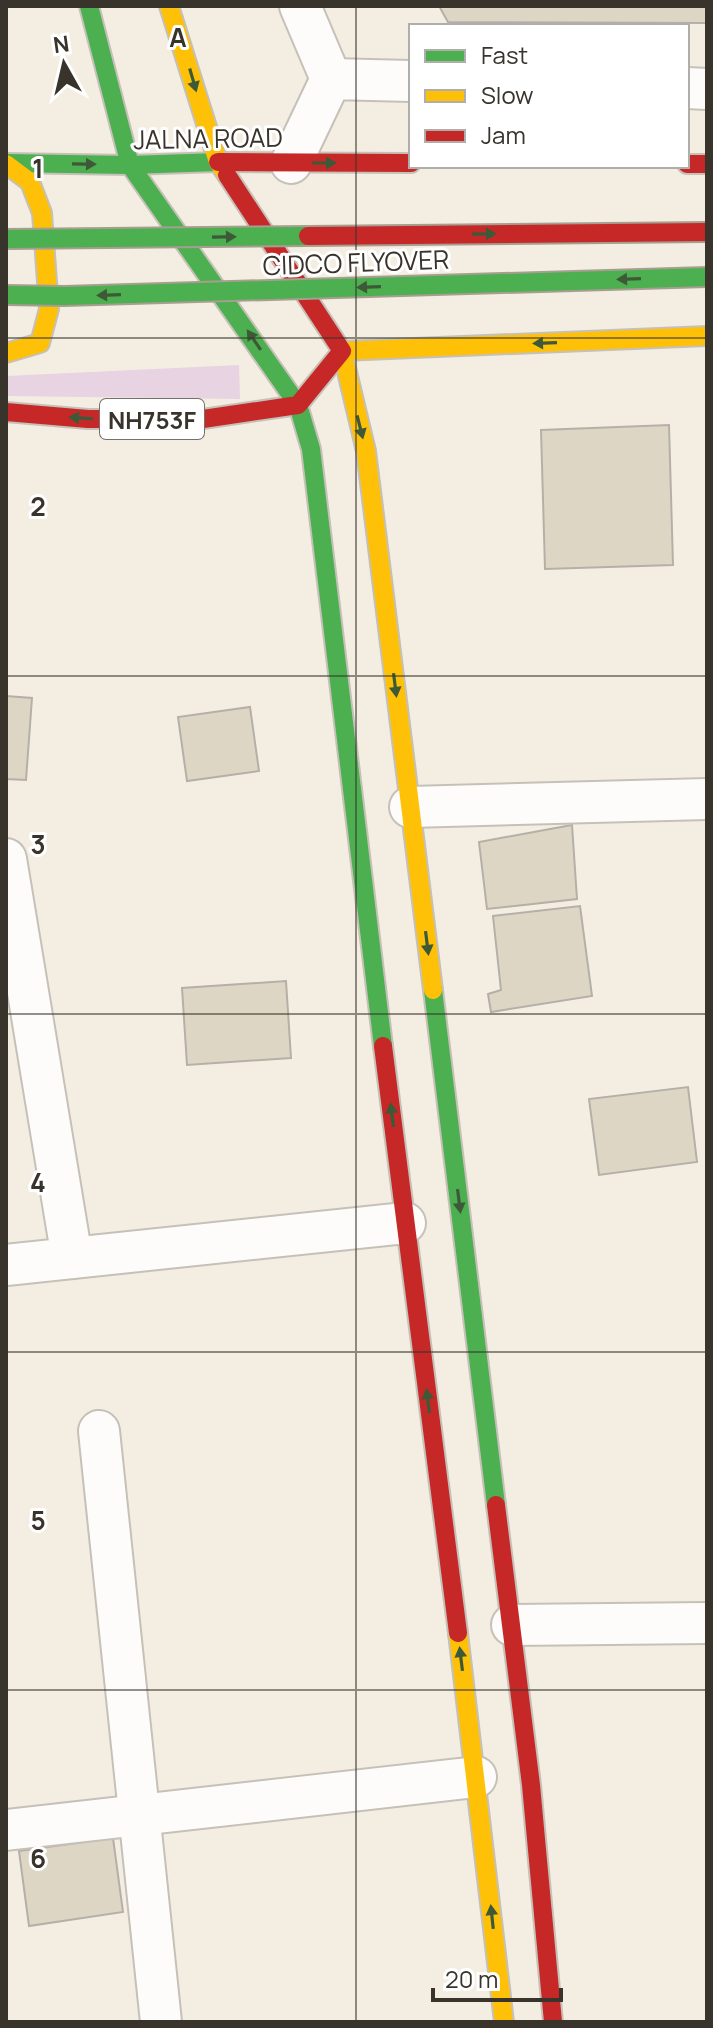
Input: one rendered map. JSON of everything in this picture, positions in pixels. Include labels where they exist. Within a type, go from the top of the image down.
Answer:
[{"type":"main road","points":[[89,6],[130,165],[298,405],[311,449],[504,2022]]},
{"type":"main road","points":[[169,6],[218,162],[342,351],[366,451],[512,1625],[531,1785],[553,2022]]},
{"type":"main road","name":"JALNA ROAD","points":[[6,164],[409,163]]},
{"type":"main road","points":[[6,164],[30,182],[42,213],[49,309],[40,343],[6,353]]},
{"type":"main road","name":"CIDCO FLYOVER","points":[[6,239],[707,232]]},
{"type":"main road","name":"CIDCO FLYOVER","points":[[6,295],[95,296],[707,277]]},
{"type":"main road","points":[[298,405],[342,351],[707,336]]},
{"type":"main road","name":"NH753F","points":[[6,412],[88,419],[203,419],[298,405]]},
{"type":"street","points":[[291,163],[331,79],[300,6]]},
{"type":"street","points":[[331,79],[409,81]]},
{"type":"street","points":[[410,807],[707,799]]},
{"type":"street","points":[[6,859],[72,1258]]},
{"type":"street","points":[[6,1265],[405,1223]]},
{"type":"street","points":[[99,1431],[161,2022]]},
{"type":"street","points":[[512,1625],[707,1623]]},
{"type":"street","points":[[6,1830],[476,1777]]},
{"type":"shaded area","points":[[239,365],[240,399],[6,396],[6,376]]},
{"type":"building","points":[[439,6],[707,6],[707,23],[448,22]]},
{"type":"building","points":[[669,425],[673,565],[545,569],[541,430]]},
{"type":"building","points":[[6,696],[32,698],[26,780],[6,779]]},
{"type":"building","points":[[250,707],[259,771],[187,781],[178,717]]},
{"type":"building","points":[[572,825],[577,899],[487,909],[479,842]]},
{"type":"building","points":[[580,906],[592,996],[491,1012],[488,994],[501,990],[493,916]]},
{"type":"building","points":[[286,981],[291,1058],[187,1065],[182,988]]},
{"type":"building","points":[[688,1087],[697,1162],[599,1175],[589,1099]]},
{"type":"building","points":[[113,1838],[123,1912],[29,1926],[19,1851]]},
{"type":"traffic: fast","points":[[89,6],[130,165],[298,405]]},
{"type":"traffic: fast","points":[[6,163],[130,165],[218,162]]},
{"type":"traffic: fast","points":[[6,239],[308,236]]},
{"type":"traffic: fast","points":[[6,295],[64,296],[707,277]]},
{"type":"traffic: fast","points":[[298,405],[311,449],[383,1046]]},
{"type":"traffic: fast","points":[[433,990],[496,1505]]},
{"type":"traffic: slow","points":[[169,6],[218,162],[227,175]]},
{"type":"traffic: slow","points":[[6,164],[30,182],[42,213],[49,309],[40,343],[6,353]]},
{"type":"traffic: slow","points":[[342,351],[707,336]]},
{"type":"traffic: slow","points":[[342,351],[366,451],[433,990]]},
{"type":"traffic: slow","points":[[458,1633],[504,2022]]},
{"type":"traffic: jam","points":[[218,162],[409,163]]},
{"type":"traffic: jam","points":[[689,164],[707,164]]},
{"type":"traffic: jam","points":[[6,412],[88,419],[203,419],[298,405],[342,351],[227,175]]},
{"type":"traffic: jam","points":[[308,236],[707,232]]},
{"type":"traffic: jam","points":[[383,1046],[458,1633]]},
{"type":"traffic: jam","points":[[496,1505],[531,1785],[553,2022]]}]
